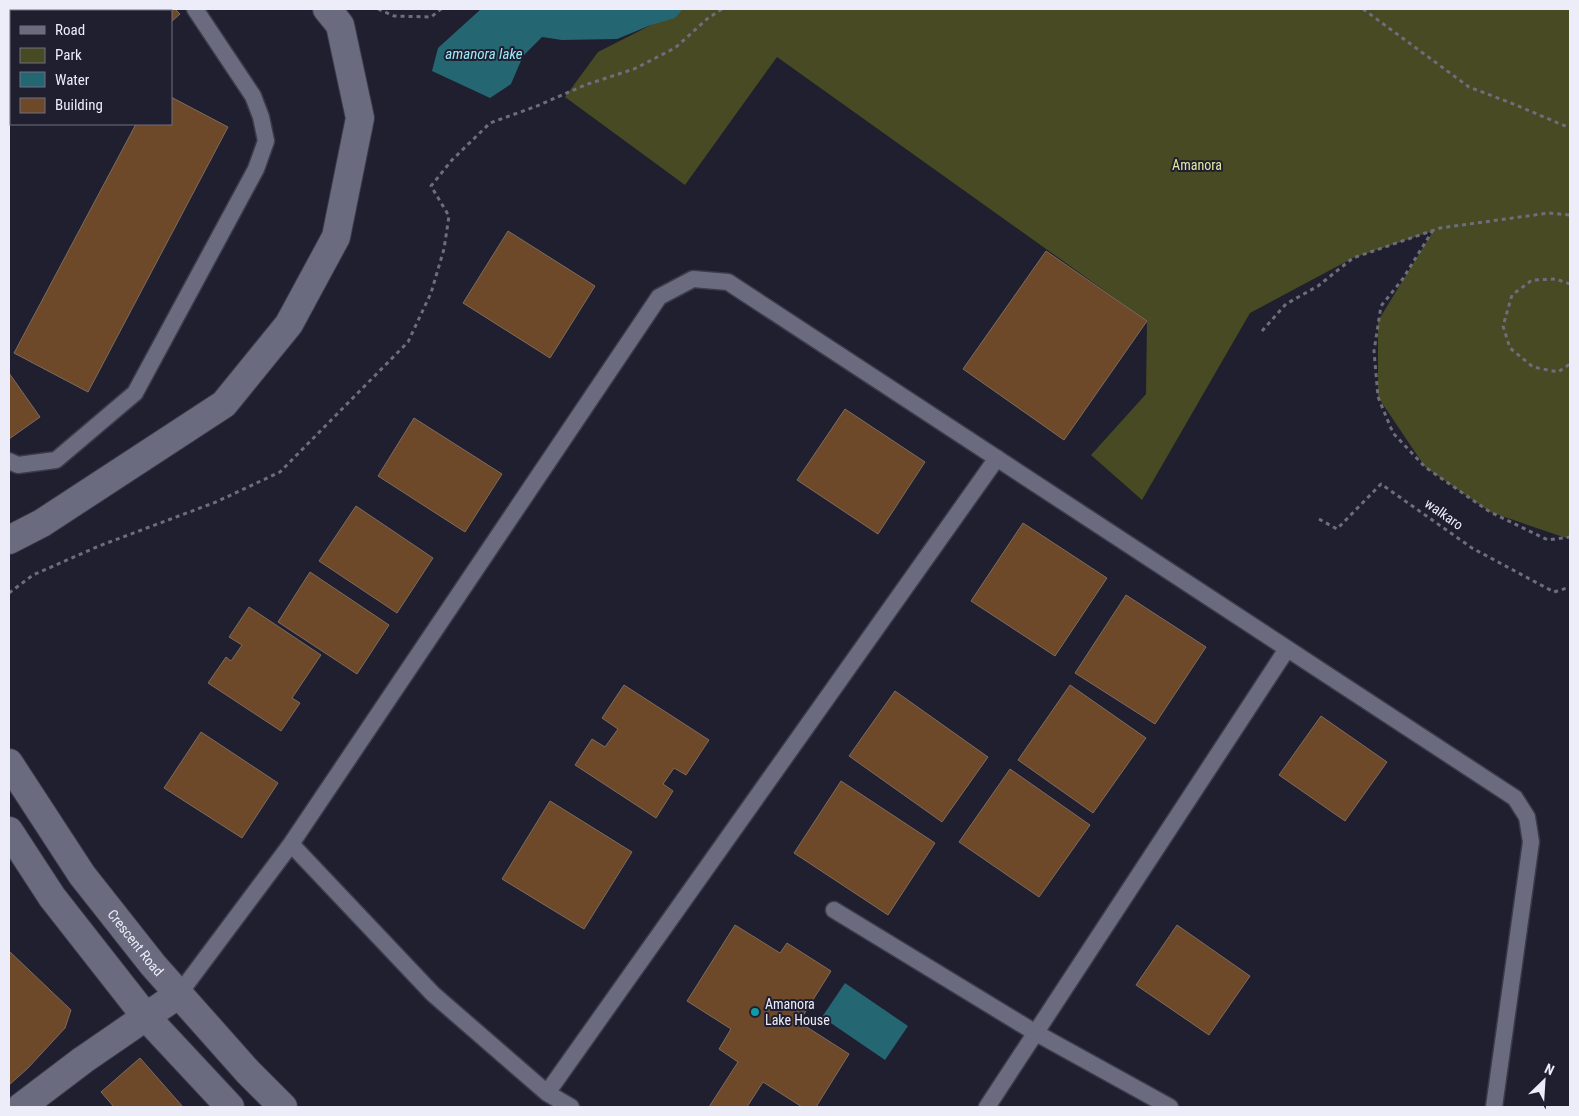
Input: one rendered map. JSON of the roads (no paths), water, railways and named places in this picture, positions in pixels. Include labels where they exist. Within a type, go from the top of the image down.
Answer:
[{"type":"street","points":[[9,540],[42,523],[224,404],[289,324],[336,237],[360,118],[340,25],[327,9]]},
{"type":"street","name":"Crescent Road","points":[[9,764],[82,875],[153,965],[248,1072],[283,1107]]},
{"type":"street","points":[[9,832],[52,897],[146,1017],[230,1107]]},
{"type":"street","points":[[34,1104],[83,1060],[179,994]]},
{"type":"lane","points":[[9,461],[18,465],[56,460],[135,393],[256,169],[266,141],[261,117],[253,96],[195,9]]},
{"type":"lane","points":[[179,994],[291,844],[659,297],[693,279],[728,282],[1515,798],[1527,817],[1531,842],[1494,1107]]},
{"type":"lane","points":[[547,1093],[997,458]]},
{"type":"lane","points":[[987,1107],[1288,649]]},
{"type":"lane","points":[[291,844],[433,994],[547,1093],[571,1107]]},
{"type":"lane","points":[[834,910],[1036,1033],[1170,1107]]},
{"type":"water","name":"amanora lake","points":[[481,9],[683,9],[675,18],[651,25],[617,39],[562,40],[542,37],[523,56],[511,84],[490,98],[432,71],[438,48]]},
{"type":"water","points":[[845,983],[908,1026],[885,1060],[822,1017]]},
{"type":"place","name":"Amanora Lake House","points":[[755,1012]]},
{"type":"park label","name":"Amanora","points":[[1197,165]]}]
